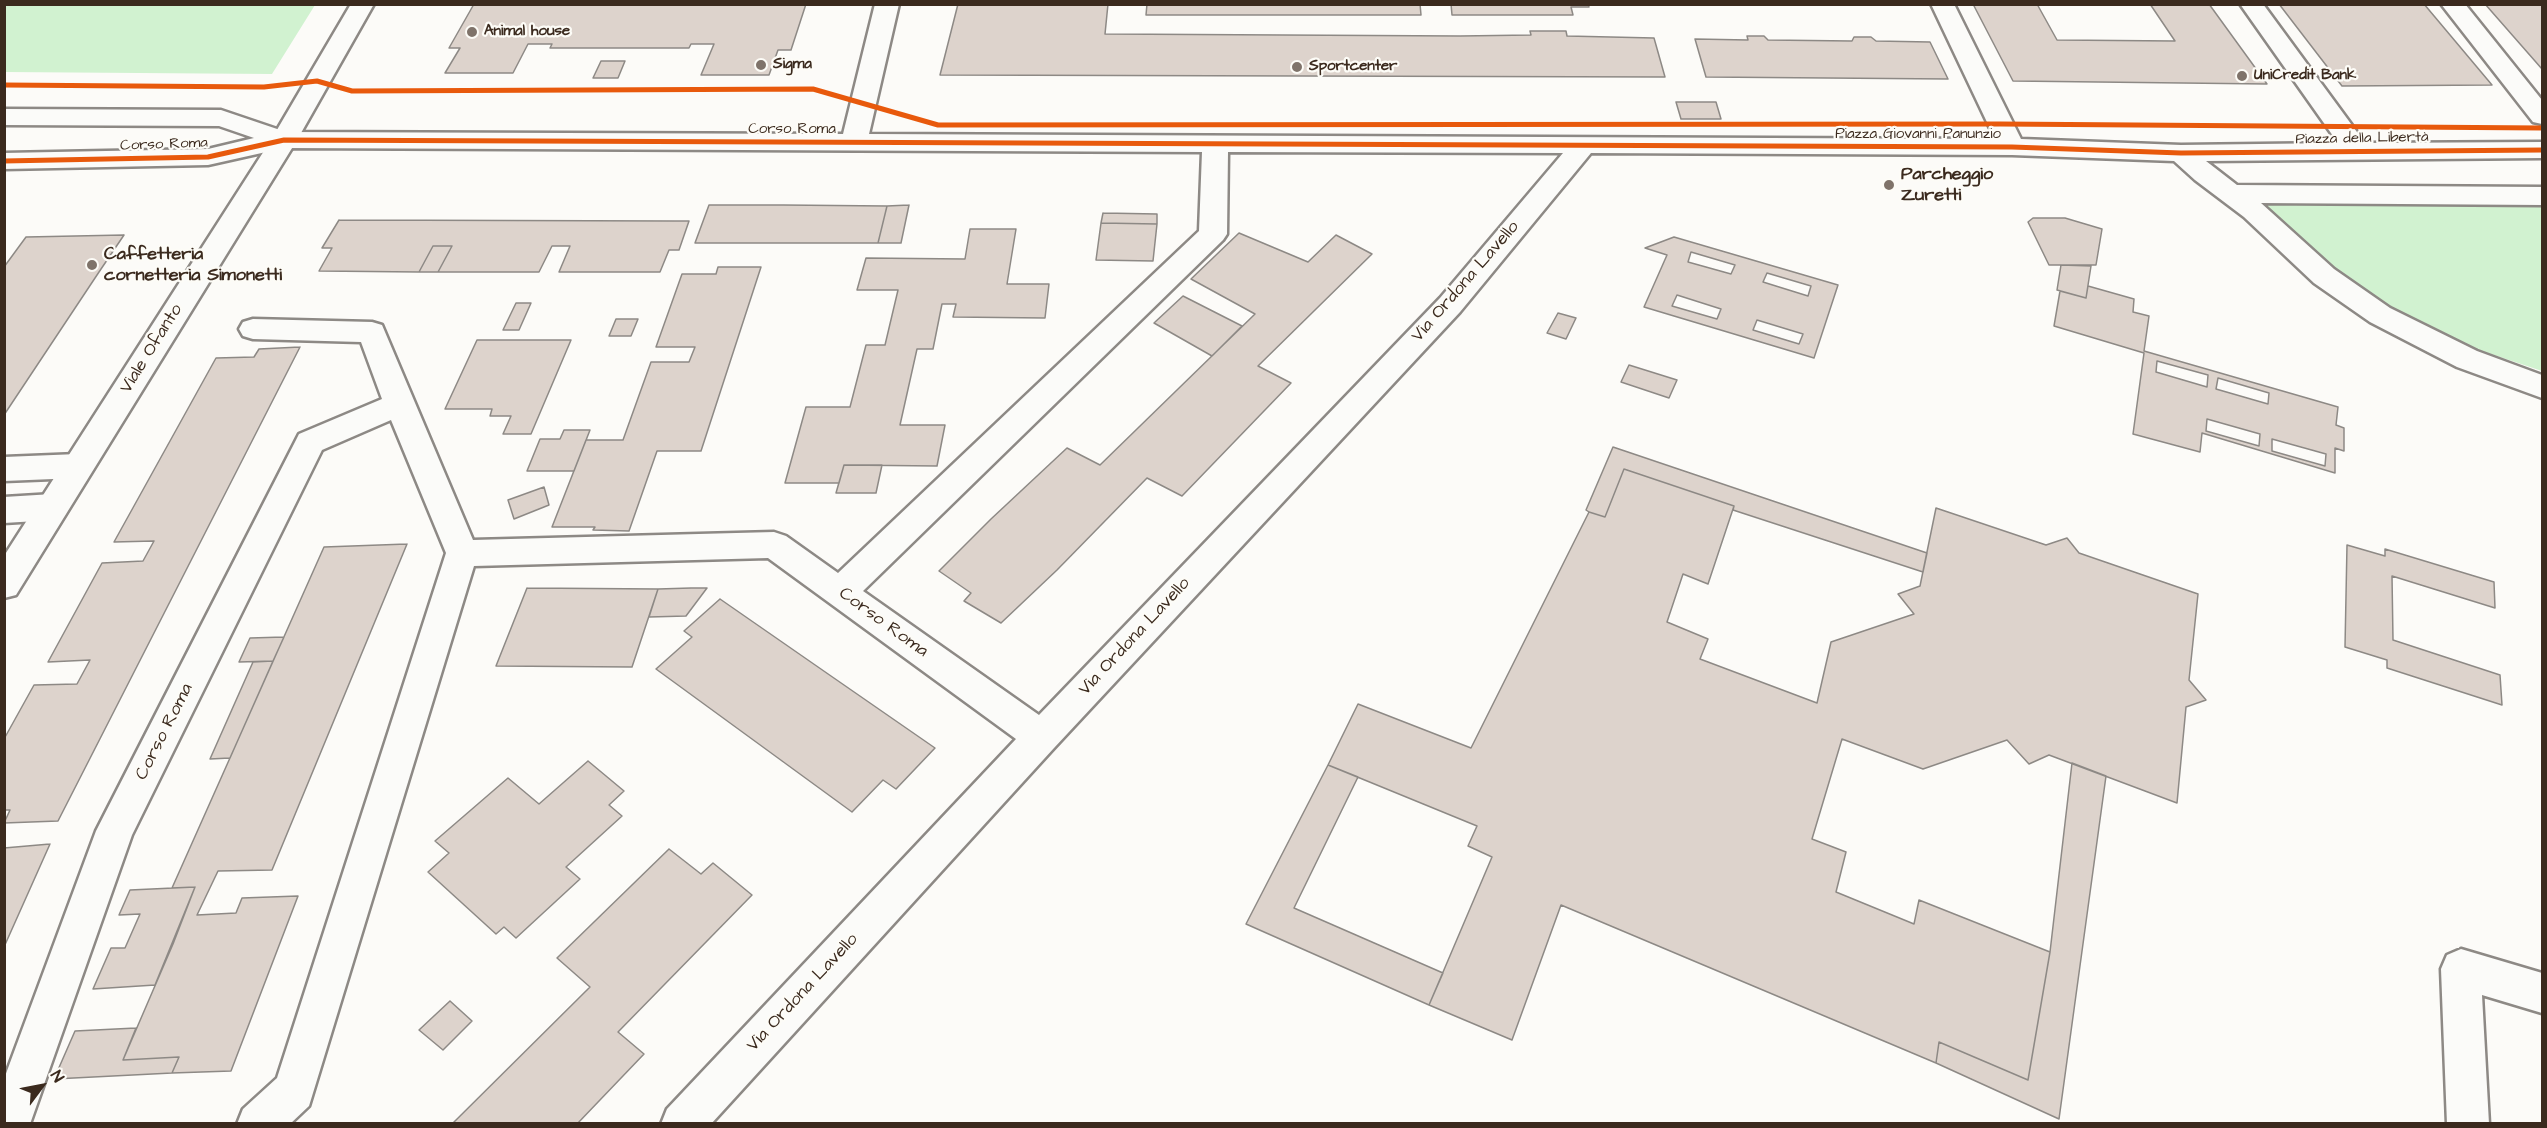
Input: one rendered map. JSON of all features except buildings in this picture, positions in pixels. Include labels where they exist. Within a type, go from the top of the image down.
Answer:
[{"type":"street","name":"Viale Ofanto","points":[[4,585],[284,140],[363,4]]},
{"type":"street","points":[[854,143],[887,4]]},
{"type":"street","points":[[1942,4],[2012,147]]},
{"type":"street","points":[[2251,4],[2357,151]]},
{"type":"street","points":[[2452,4],[2542,116]]},
{"type":"street","name":"Corso Roma","points":[[4,117],[221,118],[284,140]]},
{"type":"street","name":"Corso Roma","points":[[4,161],[208,157],[284,140],[1582,147]]},
{"type":"street","points":[[840,592],[1213,234],[1215,145]]},
{"type":"street","name":"Piazza Giovanni Panunzio","points":[[1582,147],[2012,147],[2181,153]]},
{"type":"street","name":"Via Ordona Lavello","points":[[682,1124],[1041,737],[1450,305],[1582,147]]},
{"type":"street","name":"Piazza della Libertà","points":[[2181,153],[2542,150]]},
{"type":"street","points":[[2181,153],[2254,211],[2324,276],[2380,315],[2467,359],[2542,387]]},
{"type":"street","points":[[2231,194],[2542,196]]},
{"type":"street","points":[[253,329],[372,332],[399,404],[462,553],[294,1091],[258,1124]]},
{"type":"street","name":"Corso Roma","points":[[9,1124],[115,831],[309,442],[399,404]]},
{"type":"street","points":[[4,469],[78,466]]},
{"type":"street","points":[[4,510],[53,507]]},
{"type":"street","name":"Corso Roma","points":[[462,553],[774,544],[1041,737]]},
{"type":"street","points":[[2468,1124],[2461,969],[2542,993]]},
{"type":"green space","points":[[5,4],[315,5],[272,74],[5,72]]},
{"type":"green space","points":[[2261,203],[2542,203],[2542,371],[2458,343],[2395,313],[2330,272]]},
{"type":"cycle path","points":[[4,85],[264,87],[317,81],[352,91],[813,89],[938,125],[2000,124],[2542,128]]},
{"type":"cycle path","points":[[4,161],[208,157],[284,140],[2012,147],[2181,153],[2542,150]]},
{"type":"place","name":"Animal house","points":[[472,32]]},
{"type":"place","name":"Sigma","points":[[761,65]]},
{"type":"place","name":"Sportcenter","points":[[1297,67]]},
{"type":"place","name":"UniCredit Bank","points":[[2242,76]]},
{"type":"place","name":"Parcheggio Zuretti","points":[[1889,185]]},
{"type":"place","name":"Caffetteria cornetteria Simonetti","points":[[92,265]]}]
